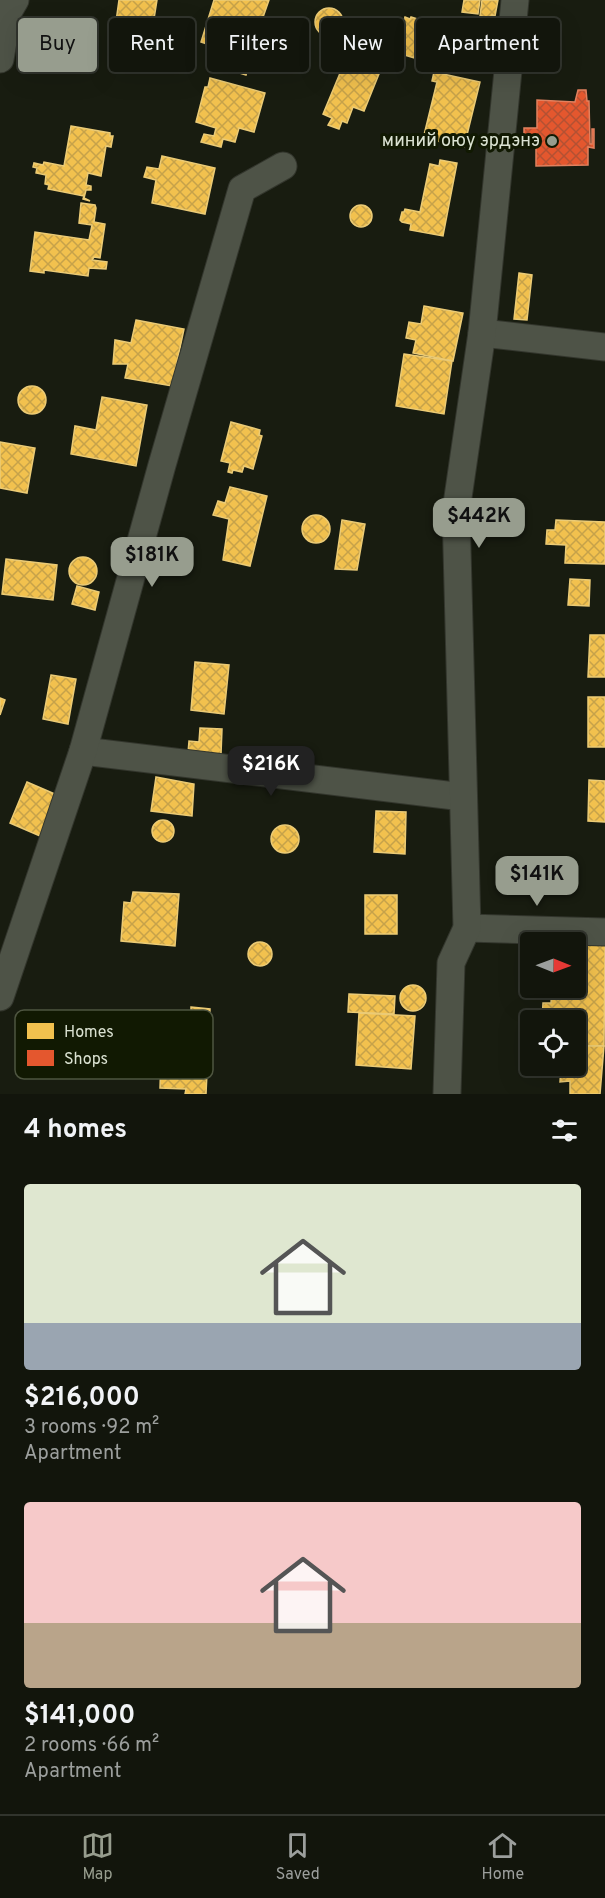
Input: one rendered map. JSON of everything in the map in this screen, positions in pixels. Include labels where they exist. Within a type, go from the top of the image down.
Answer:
[{"type":"street","points":[[447,1094],[451,963],[467,928],[456,511],[482,333],[515,0]]},
{"type":"street","points":[[0,58],[8,7]]},
{"type":"street","points":[[0,997],[83,751],[162,465],[242,189],[283,166]]},
{"type":"street","points":[[482,333],[605,347]]},
{"type":"street","points":[[83,751],[463,797]]},
{"type":"street","points":[[467,928],[605,932]]},
{"type":"building: Homes","points":[[119,0],[157,0],[154,18],[117,18]]},
{"type":"building: Homes","points":[[214,0],[269,0],[263,18],[208,18]]},
{"type":"building: Homes","points":[[464,0],[480,0],[478,14],[462,12]]},
{"type":"building: Homes","points":[[482,0],[498,0],[495,16],[492,15],[491,18],[480,16]]},
{"type":"building: Homes","points":[[324,9],[334,9],[342,17],[321,18],[321,33],[316,27],[316,17]]},
{"type":"building: Homes","points":[[405,17],[416,19],[416,58],[404,55]]},
{"type":"building: Homes","points":[[207,23],[207,44],[201,42]]},
{"type":"building: Homes","points":[[340,72],[380,72],[364,111],[353,107],[347,123],[342,121],[339,129],[328,125],[332,118],[323,114]]},
{"type":"building: Homes","points":[[434,72],[480,82],[464,147],[428,139],[428,136],[424,135],[437,82],[432,81]]},
{"type":"building: Homes","points":[[210,78],[265,93],[254,132],[239,128],[235,142],[223,139],[221,147],[201,142],[204,134],[214,136],[216,128],[196,122],[205,87],[208,87]]},
{"type":"building: Homes","points":[[71,126],[110,133],[110,136],[113,136],[111,147],[106,146],[101,176],[88,173],[86,185],[91,186],[91,190],[86,190],[84,198],[90,201],[83,199],[84,196],[48,189],[49,185],[45,184],[46,175],[36,173],[37,168],[33,167],[34,163],[43,165],[44,162],[64,166]]},
{"type":"building: Homes","points":[[162,156],[215,168],[205,214],[152,203],[156,180],[144,177],[147,167],[159,169]]},
{"type":"building: Homes","points":[[440,160],[457,163],[443,236],[410,230],[411,224],[400,220],[402,212],[405,209],[420,212],[430,164],[439,166]]},
{"type":"building: Homes","points":[[81,203],[95,205],[94,222],[105,224],[100,258],[94,257],[92,260],[107,262],[106,269],[89,268],[88,276],[44,270],[44,273],[30,271],[35,232],[89,240],[92,225],[79,223]]},
{"type":"building: Homes","points":[[361,205],[371,212],[372,216],[365,226],[361,227],[351,220],[350,216],[357,206]]},
{"type":"building: Homes","points":[[519,273],[532,275],[527,320],[514,319]]},
{"type":"building: Homes","points":[[424,306],[463,313],[453,361],[413,353],[416,340],[406,338],[409,322],[421,324]]},
{"type":"building: Homes","points":[[136,320],[184,329],[172,386],[125,378],[128,364],[113,364],[115,340],[131,343]]},
{"type":"building: Homes","points":[[404,354],[452,361],[444,414],[396,406]]},
{"type":"building: Homes","points":[[32,386],[42,390],[46,400],[42,410],[32,414],[22,410],[18,400],[22,390]]},
{"type":"building: Homes","points":[[102,397],[147,405],[136,466],[71,454],[75,426],[96,430]]},
{"type":"building: Homes","points":[[231,422],[260,430],[259,435],[262,436],[253,469],[244,466],[242,472],[233,470],[232,473],[228,472],[230,463],[221,461]]},
{"type":"building: Homes","points":[[0,442],[35,448],[27,493],[0,488]]},
{"type":"building: Homes","points":[[230,487],[267,496],[250,566],[223,560],[229,519],[213,515],[218,501],[225,503]]},
{"type":"building: Homes","points":[[316,515],[326,519],[330,529],[326,539],[316,543],[306,539],[302,529],[306,519]]},
{"type":"building: Homes","points":[[342,520],[365,524],[357,570],[335,569]]},
{"type":"building: Homes","points":[[556,520],[605,522],[605,564],[565,563],[566,545],[546,544],[547,530],[555,530]]},
{"type":"building: Homes","points":[[83,557],[93,561],[97,571],[93,581],[83,585],[73,581],[69,571],[73,561]]},
{"type":"building: Homes","points":[[6,559],[57,565],[53,600],[2,594]]},
{"type":"building: Homes","points":[[570,579],[590,580],[589,606],[568,605]]},
{"type":"building: Homes","points":[[77,586],[99,592],[95,610],[72,604]]},
{"type":"building: Homes","points":[[590,635],[605,635],[605,677],[588,677]]},
{"type":"building: Homes","points":[[195,662],[229,665],[224,714],[191,710]]},
{"type":"building: Homes","points":[[51,675],[76,679],[68,724],[43,719]]},
{"type":"building: Homes","points":[[588,697],[605,697],[605,747],[588,747]]},
{"type":"building: Homes","points":[[0,698],[5,700],[0,715]]},
{"type":"building: Homes","points":[[200,728],[222,729],[221,754],[188,753],[189,741],[199,742]]},
{"type":"building: Homes","points":[[156,777],[194,784],[192,816],[151,811]]},
{"type":"building: Homes","points":[[589,780],[605,781],[605,822],[588,821]]},
{"type":"building: Homes","points":[[27,782],[57,795],[40,836],[10,823]]},
{"type":"building: Homes","points":[[376,811],[406,812],[405,854],[374,852]]},
{"type":"building: Homes","points":[[163,820],[171,823],[174,831],[171,839],[163,842],[155,839],[152,831],[155,823]]},
{"type":"building: Homes","points":[[285,825],[295,829],[299,839],[295,849],[285,853],[275,849],[271,839],[275,829]]},
{"type":"building: Homes","points":[[133,892],[179,894],[175,946],[121,941],[124,902],[131,903]]},
{"type":"building: Homes","points":[[365,895],[397,895],[397,934],[365,934]]},
{"type":"building: Homes","points":[[260,942],[269,945],[272,954],[269,963],[260,966],[251,963],[248,954],[251,945]]},
{"type":"building: Homes","points":[[605,944],[604,1046],[586,1046],[586,1010],[543,1010],[543,1003],[551,1003],[551,998],[586,998],[586,945]]},
{"type":"building: Homes","points":[[413,985],[422,989],[426,998],[422,1007],[413,1011],[404,1007],[400,998],[404,989]]},
{"type":"building: Homes","points":[[349,994],[395,996],[394,1014],[348,1012]]},
{"type":"building: Homes","points":[[191,1007],[210,1009],[210,1010],[191,1010]]},
{"type":"building: Homes","points":[[359,1013],[415,1016],[411,1069],[356,1065]]},
{"type":"building: Homes","points":[[586,1046],[604,1046],[600,1094],[570,1094],[570,1081],[560,1082],[560,1076],[586,1076]]},
{"type":"building: Homes","points":[[160,1079],[207,1079],[206,1094],[185,1094],[186,1089],[160,1088]]},
{"type":"building: Shops","points":[[578,90],[586,90],[587,101],[589,101],[590,144],[592,144],[592,129],[594,129],[594,148],[588,147],[588,165],[536,166],[536,143],[525,144],[524,128],[537,128],[537,100],[575,102]]},
{"type":"place","name":"миний оюу эрдэнэ","points":[[552,141]]}]
